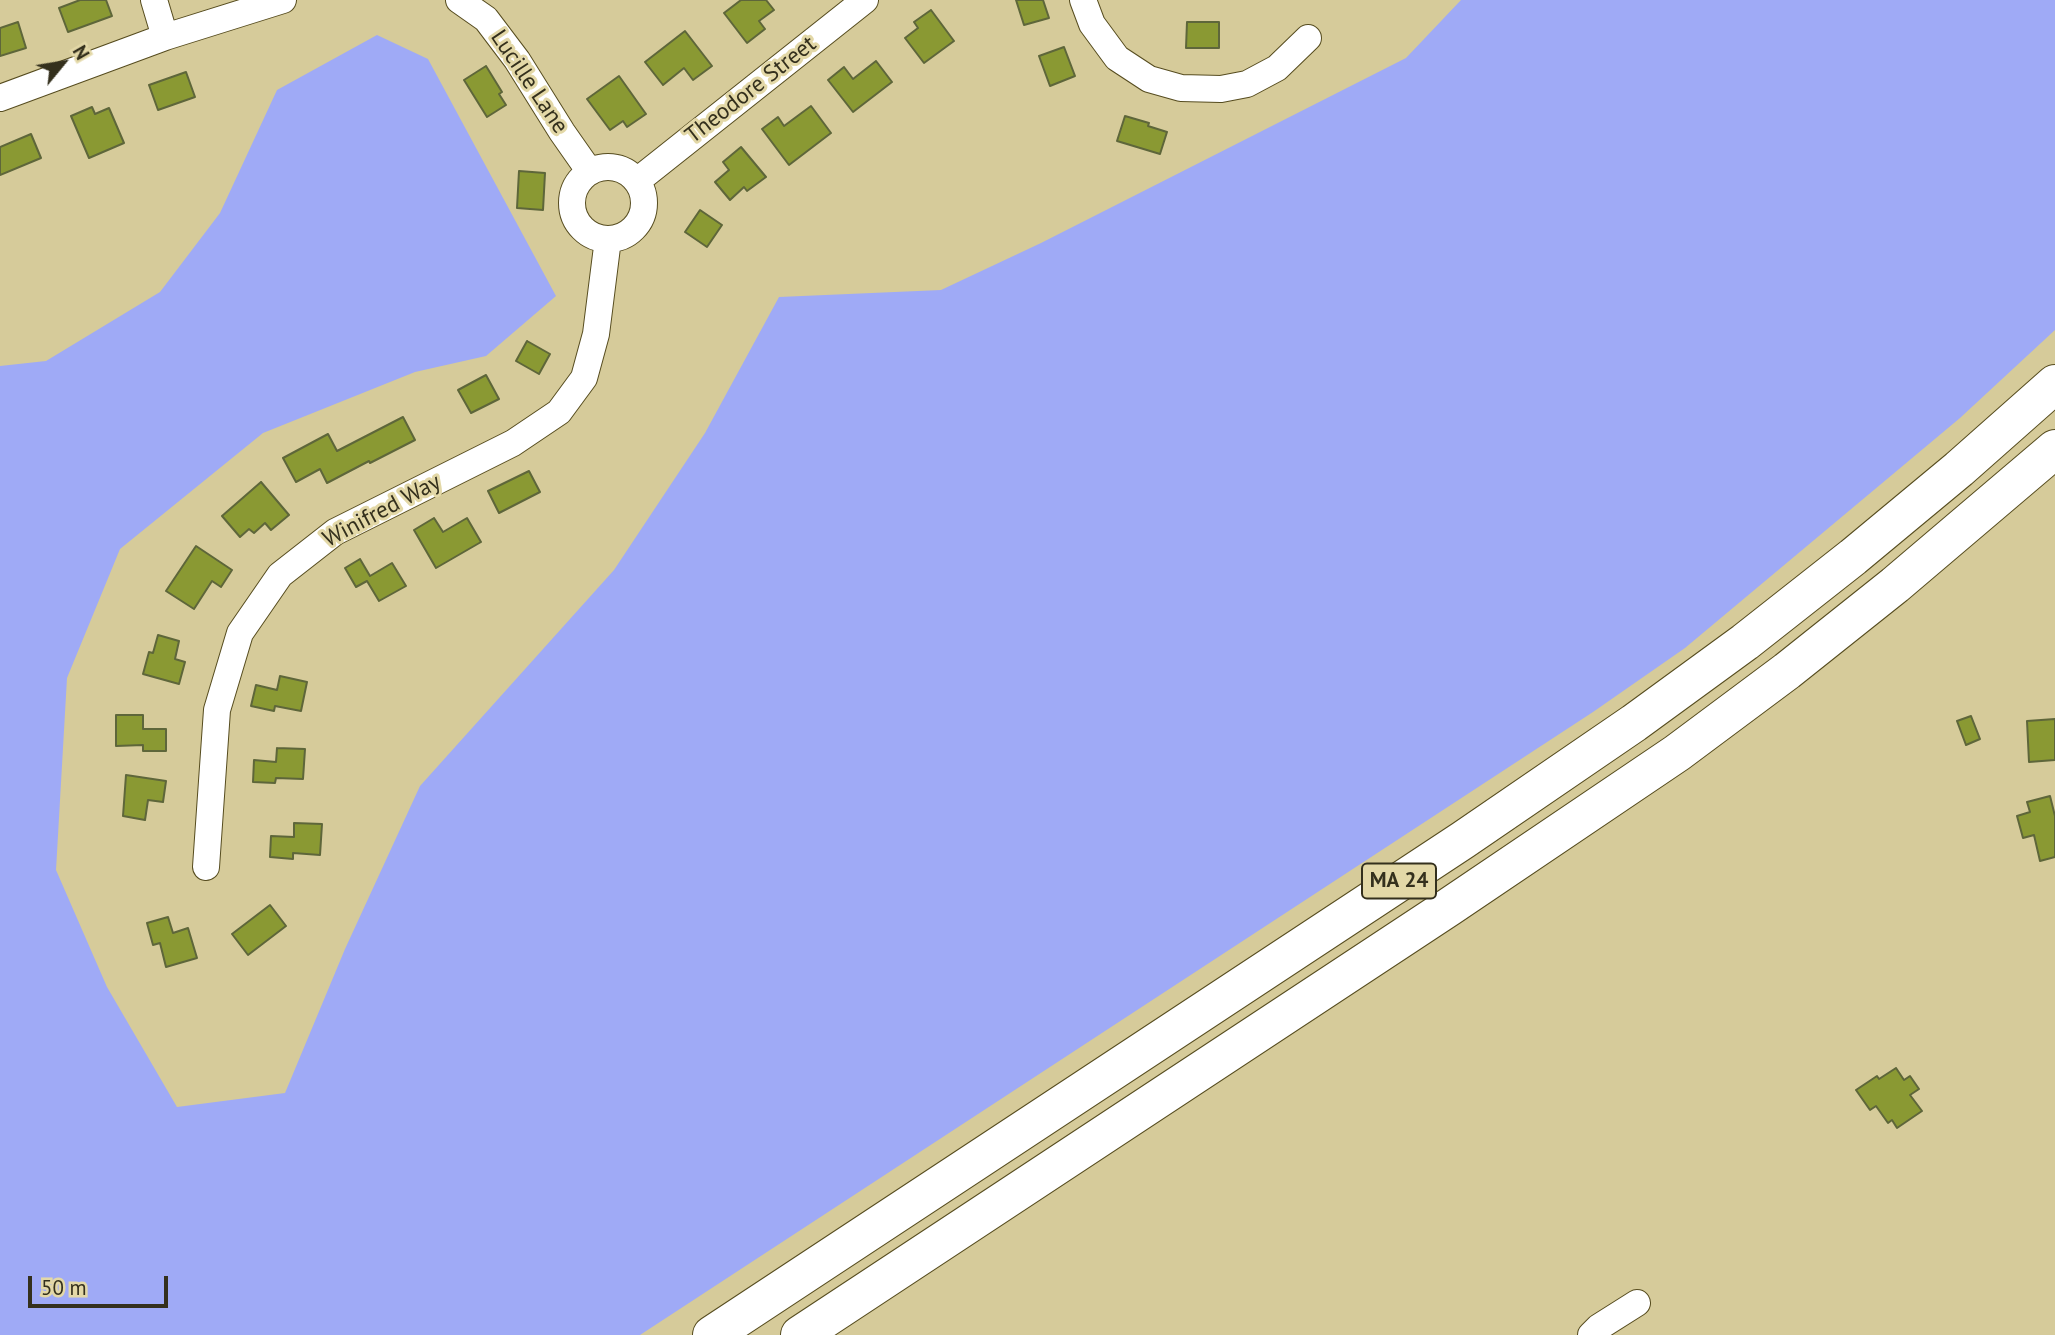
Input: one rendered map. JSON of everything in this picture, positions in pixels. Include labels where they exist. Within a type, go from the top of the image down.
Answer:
[{"type":"highway","name":"MA 24","points":[[712,1335],[1440,855],[1646,715],[1745,642],[1907,514],[2055,384]]},
{"type":"highway","name":"MA 24","points":[[800,1335],[1461,900],[1677,753],[1787,671],[1895,585],[2055,449]]},
{"type":"street","points":[[154,0],[165,37]]},
{"type":"street","points":[[0,98],[165,37],[283,0]]},
{"type":"street","name":"Lucille Lane","points":[[459,0],[486,19],[517,60],[590,172]]},
{"type":"street","name":"Theodore Street","points":[[637,181],[865,0]]},
{"type":"street","points":[[1083,0],[1093,24],[1117,58],[1149,79],[1181,88],[1221,89],[1247,84],[1277,68],[1308,38]]},
{"type":"street","points":[[615,167],[624,170],[637,181],[645,199],[641,219],[627,234],[608,239],[598,238],[583,228],[573,212],[573,193],[590,172],[598,168],[615,167]]},
{"type":"street","name":"Winifred Way","points":[[206,867],[218,710],[240,633],[280,575],[335,532],[513,443],[559,412],[584,378],[596,334],[608,239]]},
{"type":"street","points":[[1591,1335],[1637,1303]]},
{"type":"shaded area","points":[[1461,0],[2055,0],[2055,330],[1960,418],[1685,648],[1593,712],[640,1335],[0,1335],[0,366],[46,361],[160,292],[220,213],[277,90],[377,35],[428,59],[556,296],[486,356],[415,372],[263,433],[120,549],[67,678],[56,870],[107,987],[177,1107],[285,1093],[345,949],[420,786],[614,570],[705,433],[779,297],[941,290],[1041,243],[1406,58]]},
{"type":"building","points":[[80,0],[106,0],[112,16],[68,32],[59,8]]},
{"type":"building","points":[[741,0],[766,0],[774,10],[759,21],[765,29],[747,43],[724,13]]},
{"type":"building","points":[[1016,0],[1043,0],[1049,18],[1024,25]]},
{"type":"building","points":[[931,10],[954,41],[924,63],[905,38],[918,28],[914,22]]},
{"type":"building","points":[[18,22],[26,48],[0,56],[0,28]]},
{"type":"building","points":[[1187,22],[1219,22],[1219,48],[1186,48]]},
{"type":"building","points":[[685,31],[712,66],[693,80],[684,68],[663,85],[645,62]]},
{"type":"building","points":[[1064,47],[1075,76],[1050,86],[1039,56]]},
{"type":"building","points":[[876,61],[892,82],[853,112],[828,80],[844,67],[853,79]]},
{"type":"building","points":[[486,66],[502,92],[499,94],[506,105],[487,117],[464,80]]},
{"type":"building","points":[[186,72],[195,97],[158,110],[149,85]]},
{"type":"building","points":[[619,76],[646,114],[627,127],[623,121],[610,130],[587,99]]},
{"type":"building","points":[[811,106],[831,133],[789,165],[762,129],[778,117],[784,126]]},
{"type":"building","points":[[92,107],[95,114],[109,108],[124,143],[89,158],[71,116]]},
{"type":"building","points":[[1125,116],[1167,132],[1160,154],[1117,141]]},
{"type":"building","points":[[31,134],[41,158],[0,175],[0,147]]},
{"type":"building","points":[[741,147],[766,177],[747,191],[744,187],[730,200],[715,182],[729,170],[723,162]]},
{"type":"building","points":[[519,171],[545,173],[543,210],[517,208]]},
{"type":"building","points":[[700,210],[722,225],[707,247],[685,232]]},
{"type":"building","points":[[527,341],[550,354],[539,374],[516,361]]},
{"type":"building","points":[[486,375],[499,399],[471,413],[458,390]]},
{"type":"building","points":[[403,417],[415,440],[327,483],[320,469],[296,482],[283,458],[328,434],[337,451]]},
{"type":"building","points":[[529,471],[540,492],[499,513],[488,491]]},
{"type":"building","points":[[261,482],[289,515],[271,530],[265,523],[254,533],[249,529],[240,537],[222,516]]},
{"type":"building","points":[[434,518],[443,532],[467,518],[481,542],[436,568],[414,530]]},
{"type":"building","points":[[196,546],[232,570],[221,587],[212,581],[194,609],[166,591]]},
{"type":"building","points":[[360,559],[370,576],[392,563],[406,586],[379,601],[367,581],[356,587],[345,568]]},
{"type":"building","points":[[158,635],[179,641],[175,659],[185,662],[179,684],[143,674],[149,652],[153,653]]},
{"type":"building","points":[[280,676],[307,682],[301,711],[275,706],[274,711],[251,706],[256,685],[277,690]]},
{"type":"building","points":[[116,715],[143,715],[143,729],[166,729],[166,751],[143,751],[143,745],[116,746]]},
{"type":"building","points":[[1971,716],[1980,739],[1966,745],[1957,721]]},
{"type":"building","points":[[2055,719],[2055,760],[2029,762],[2027,721]]},
{"type":"building","points":[[277,748],[305,749],[303,779],[276,778],[275,783],[253,782],[254,760],[276,762]]},
{"type":"building","points":[[126,775],[166,781],[163,802],[148,800],[145,820],[123,816]]},
{"type":"building","points":[[2050,796],[2055,816],[2055,857],[2040,861],[2034,835],[2023,838],[2017,816],[2030,812],[2027,802]]},
{"type":"building","points":[[294,823],[322,824],[320,855],[293,853],[293,859],[270,857],[271,836],[294,837]]},
{"type":"building","points":[[270,905],[286,926],[248,955],[232,934]]},
{"type":"building","points":[[168,917],[173,933],[188,928],[197,958],[166,967],[160,943],[153,945],[147,923]]},
{"type":"building","points":[[1896,1068],[1904,1080],[1910,1076],[1919,1089],[1910,1095],[1922,1111],[1897,1128],[1892,1120],[1888,1123],[1876,1106],[1870,1110],[1856,1090],[1877,1076],[1879,1079]]}]
